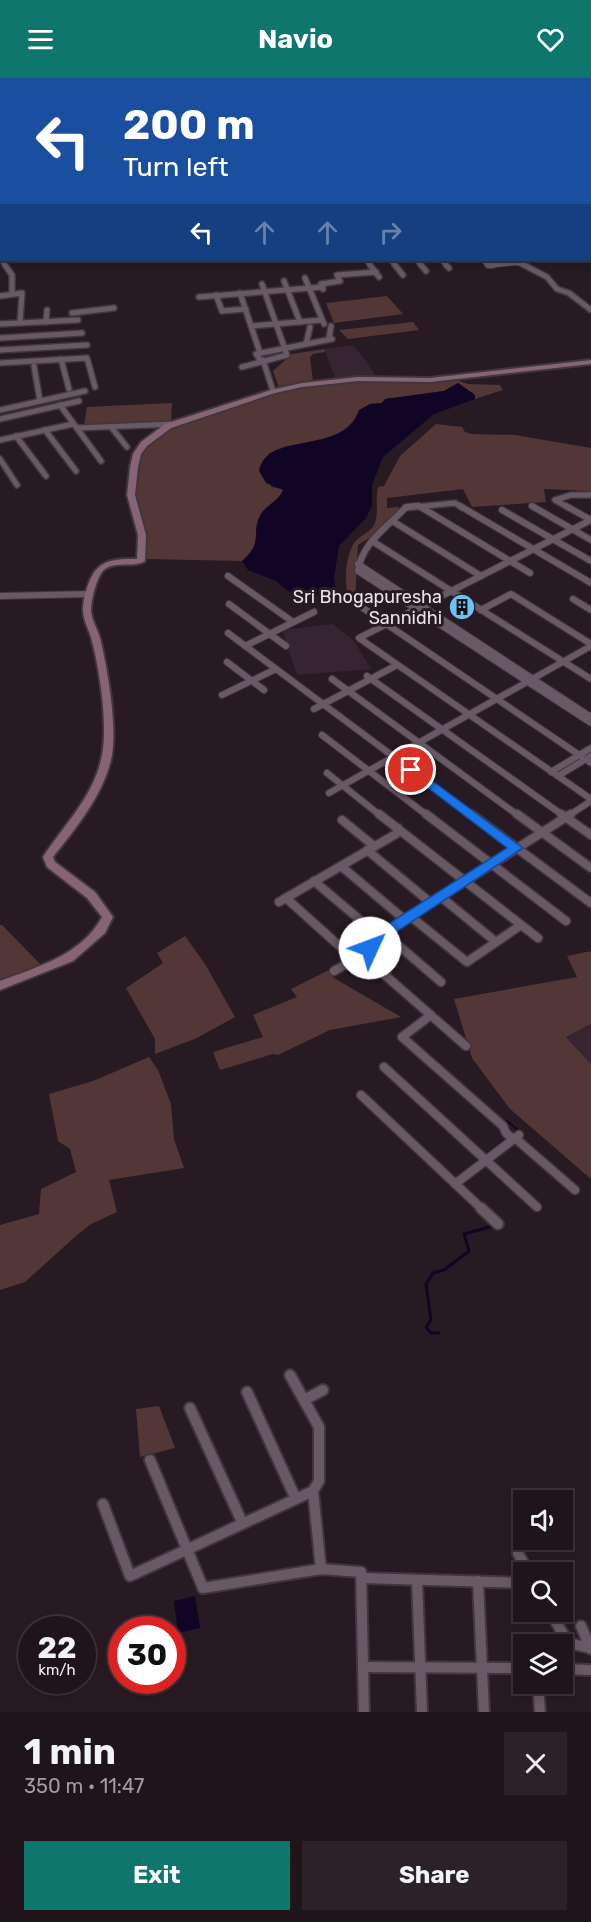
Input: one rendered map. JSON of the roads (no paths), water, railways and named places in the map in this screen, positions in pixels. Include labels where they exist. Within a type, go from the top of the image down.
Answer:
[{"type":"street","points":[[2,261],[12,275],[12,294]]},
{"type":"street","points":[[199,297],[309,288],[323,289],[321,284],[340,280],[337,275],[378,275],[367,261]]},
{"type":"street","points":[[391,261],[403,275]]},
{"type":"street","points":[[417,261],[426,271]]},
{"type":"street","points":[[442,261],[449,268]]},
{"type":"street","points":[[484,261],[488,266],[517,263],[535,269],[547,277],[557,289],[569,293],[591,310]]},
{"type":"street","points":[[251,326],[323,322],[304,278]]},
{"type":"street","points":[[284,281],[300,322]]},
{"type":"street","points":[[242,367],[287,355],[262,284]]},
{"type":"street","points":[[0,296],[22,293],[20,323]]},
{"type":"street","points":[[240,293],[260,353]]},
{"type":"street","points":[[216,295],[222,311],[246,309]]},
{"type":"street","points":[[0,324],[75,320],[72,310],[114,308]]},
{"type":"street","points":[[46,322],[47,310]]},
{"type":"street","points":[[273,391],[262,360],[256,354],[330,339],[331,326]]},
{"type":"street","points":[[306,344],[310,327]]},
{"type":"street","points":[[0,338],[82,333]]},
{"type":"street","points":[[0,350],[87,345]]},
{"type":"street","points":[[0,363],[87,358],[95,387]]},
{"type":"street","points":[[61,359],[69,389]]},
{"type":"street","points":[[0,440],[75,426],[173,424],[273,391],[358,379],[430,380],[591,362]]},
{"type":"street","points":[[34,366],[40,401]]},
{"type":"street","points":[[0,410],[85,391]]},
{"type":"street","points":[[1,417],[79,401]]},
{"type":"street","points":[[60,405],[101,461]]},
{"type":"street","points":[[0,987],[69,958],[101,930],[108,917],[91,895],[51,864],[48,857],[75,823],[91,794],[106,756],[109,725],[97,641],[86,610],[90,594],[97,573],[104,567],[141,561],[142,535],[131,495],[137,454],[144,444],[173,424]]},
{"type":"street","points":[[111,427],[127,447]]},
{"type":"street","points":[[45,430],[76,471]]},
{"type":"street","points":[[16,436],[46,476]]},
{"type":"street","points":[[0,459],[17,485]]},
{"type":"street","points":[[581,495],[591,501]]},
{"type":"street","points":[[591,495],[555,500],[591,520]]},
{"type":"street","points":[[591,583],[455,503],[406,507],[394,522],[366,546],[358,564],[358,571],[419,607],[591,723]]},
{"type":"street","points":[[419,506],[530,573]]},
{"type":"street","points":[[532,506],[591,540]]},
{"type":"street","points":[[502,510],[591,561]]},
{"type":"street","points":[[334,971],[359,957],[381,935],[591,800],[359,638],[591,520]]},
{"type":"street","points":[[394,522],[481,576]]},
{"type":"street","points":[[372,541],[591,679]]},
{"type":"street","points":[[228,576],[292,622]]},
{"type":"street","points":[[0,596],[90,594]]},
{"type":"street","points":[[329,793],[591,645],[511,594],[481,610]]},
{"type":"street","points":[[573,599],[591,609]]},
{"type":"street","points":[[229,604],[286,646]]},
{"type":"street","points":[[357,604],[586,759]]},
{"type":"street","points":[[245,646],[314,612]]},
{"type":"street","points":[[228,633],[591,903]]},
{"type":"street","points":[[227,662],[264,690]]},
{"type":"street","points":[[314,709],[369,677],[398,664]]},
{"type":"street","points":[[222,695],[276,669]]},
{"type":"street","points":[[369,677],[591,835]]},
{"type":"street","points":[[332,679],[591,868]]},
{"type":"street","points":[[530,680],[591,717]]},
{"type":"street","points":[[322,735],[566,921]]},
{"type":"street","points":[[554,774],[586,759],[591,748]]},
{"type":"street","points":[[327,772],[538,938]]},
{"type":"street","points":[[342,820],[431,903]]},
{"type":"street","points":[[398,828],[396,834],[283,900],[359,957],[466,1046]]},
{"type":"street","points":[[341,866],[467,962],[521,925]]},
{"type":"street","points":[[314,881],[441,982]]},
{"type":"street","points":[[441,897],[496,942]]},
{"type":"street","points":[[431,1015],[402,1037],[503,1126],[506,1133],[516,1137],[575,1190]]},
{"type":"street","points":[[384,1068],[537,1207]]},
{"type":"street","points":[[361,1095],[498,1224]]},
{"type":"street","points":[[455,1184],[516,1137]]},
{"type":"street","points":[[290,1375],[319,1427],[319,1481],[313,1491],[321,1569]]},
{"type":"street","points":[[304,1400],[323,1389]]},
{"type":"street","points":[[247,1392],[295,1497]]},
{"type":"street","points":[[190,1408],[242,1522]]},
{"type":"street","points":[[150,1460],[204,1588],[321,1569],[362,1572],[364,1712]]},
{"type":"street","points":[[103,1504],[130,1576],[295,1497],[313,1491]]},
{"type":"street","points":[[518,1553],[523,1562]]},
{"type":"street","points":[[362,1578],[513,1583]]},
{"type":"street","points":[[417,1580],[422,1712]]},
{"type":"street","points":[[478,1581],[483,1712]]},
{"type":"street","points":[[556,1622],[568,1643],[591,1648]]},
{"type":"street","points":[[581,1626],[591,1648]]},
{"type":"street","points":[[363,1667],[513,1668]]},
{"type":"street","points":[[573,1669],[591,1670]]},
{"type":"street","points":[[539,1694],[540,1712]]},
{"type":"waterway","points":[[507,1121],[518,1130],[512,1135]]},
{"type":"waterway","points":[[486,1154],[507,1138]]},
{"type":"waterway","points":[[456,1178],[478,1161]]},
{"type":"waterway","points":[[448,1183],[476,1209]]},
{"type":"waterway","points":[[439,1333],[431,1333],[426,1327],[431,1320],[426,1284],[433,1273],[444,1270],[469,1251],[464,1234],[493,1226]]},
{"type":"place","name":"Sri Bhogapuresha Sannidhi","points":[[462,607]]}]
